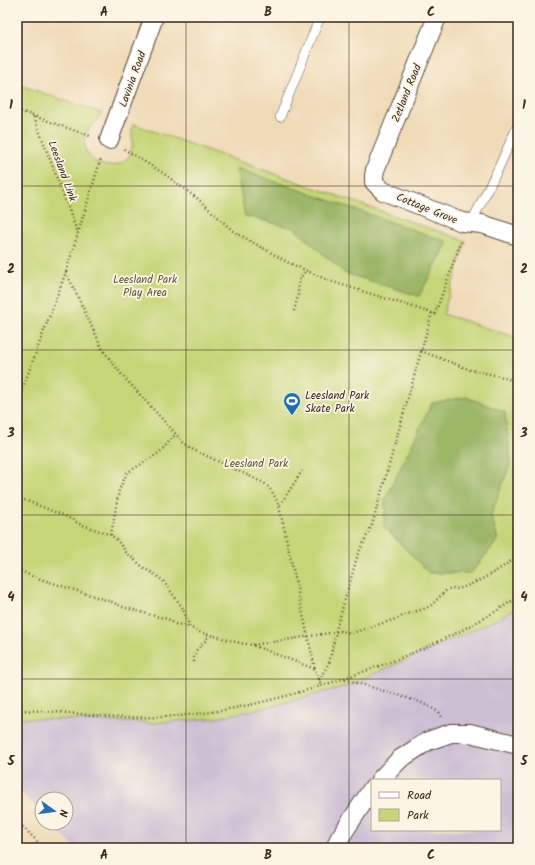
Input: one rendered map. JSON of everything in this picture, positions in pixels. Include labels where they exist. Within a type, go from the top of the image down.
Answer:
[{"type":"street","name":"Lavinia Road","points":[[109,140],[154,17]]},
{"type":"street","name":"Zetland Road","points":[[375,170],[437,17]]},
{"type":"street","name":"Cottage Grove","points":[[375,170],[374,182],[383,191],[455,219],[495,228],[518,236]]},
{"type":"street","points":[[381,779],[400,759],[428,741],[451,733],[470,733],[518,745]]},
{"type":"street","points":[[335,848],[339,839],[371,791]]},
{"type":"lane","points":[[280,117],[320,17]]},
{"type":"lane","points":[[470,223],[499,167],[518,125]]},
{"type":"path","name":"Leesland Link","points":[[17,110],[84,134]]},
{"type":"path","name":"Leesland Link","points":[[34,116],[77,231]]},
{"type":"path","points":[[17,403],[66,272],[77,231],[98,166],[109,140],[163,173],[198,199],[233,231],[289,263],[330,281],[435,314],[470,223]]},
{"type":"path","points":[[294,311],[298,296],[299,280],[306,270]]},
{"type":"path","points":[[66,272],[103,350],[122,375],[176,434],[192,449],[264,483],[273,492],[279,506],[307,637],[315,669],[321,685]]},
{"type":"path","points":[[319,680],[328,663],[358,554],[372,525],[432,313]]},
{"type":"path","points":[[420,351],[472,370],[518,382]]},
{"type":"path","points":[[111,535],[119,490],[127,473],[160,453],[176,434]]},
{"type":"path","points":[[279,506],[302,471]]},
{"type":"path","points":[[17,497],[65,516],[80,524],[111,535],[140,564],[164,582],[182,608],[190,627]]},
{"type":"path","points":[[252,645],[342,631],[352,633],[399,618],[429,606],[450,588],[460,589],[478,581],[518,556]]},
{"type":"path","points":[[17,569],[34,577],[112,602],[123,607],[168,619],[175,624],[190,627],[199,632],[252,645],[315,669]]},
{"type":"path","points":[[17,710],[144,717],[173,716],[238,708],[345,678],[382,665],[454,634],[488,616],[518,597]]},
{"type":"path","points":[[194,662],[194,654],[209,635]]},
{"type":"path","points":[[345,678],[420,702],[439,712],[451,733]]},
{"type":"path","points":[[17,821],[44,848]]},
{"type":"shaded area","points":[[518,606],[518,848],[75,848],[58,831],[74,831],[74,791],[34,791],[34,806],[17,789],[17,718],[154,723],[217,718],[351,685],[500,618]]},
{"type":"green space","name":"Leesland Park","points":[[17,84],[101,113],[86,134],[85,147],[88,155],[94,161],[101,164],[109,166],[117,165],[124,161],[130,154],[133,124],[466,241],[443,314],[518,338],[518,606],[500,618],[347,686],[273,706],[217,718],[154,723],[17,718]]},
{"type":"green space","points":[[236,168],[448,242],[419,296],[345,273],[294,228],[245,216]]},
{"type":"green space","points":[[466,397],[505,412],[511,462],[491,515],[498,540],[471,573],[429,573],[384,527],[385,500],[432,403]]},
{"type":"place","name":"Leesland Park Skate Park","points":[[292,416]]},
{"type":"park label","name":"Leesland Park Play Area","points":[[145,285]]}]
